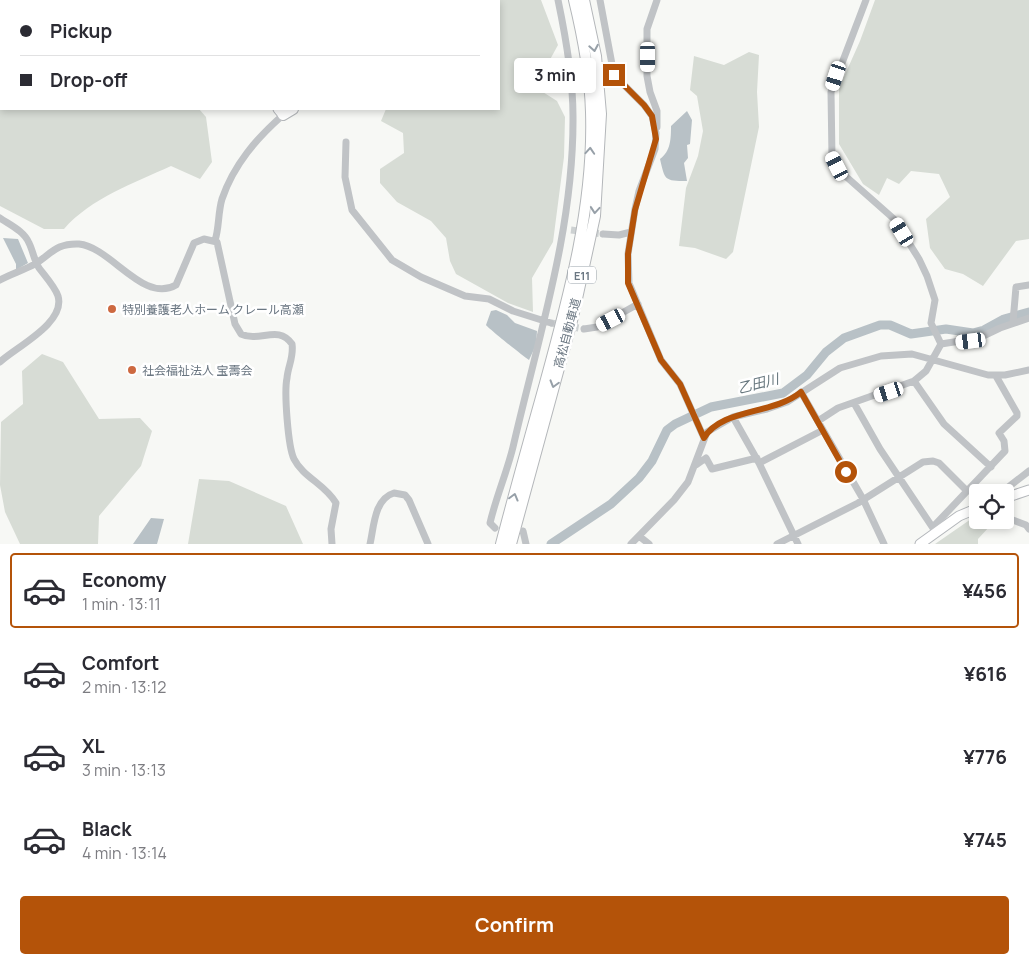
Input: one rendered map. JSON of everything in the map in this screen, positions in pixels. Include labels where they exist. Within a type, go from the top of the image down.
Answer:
[{"type":"highway","name":"高松自動車道","points":[[501,544],[564,316],[583,215],[591,146],[591,114],[586,58],[574,0]]},
{"type":"highway","name":"高松自動車道","points":[[511,544],[573,317],[595,216],[601,114],[596,56],[584,0]]},
{"type":"main road","points":[[1014,495],[1029,490]]},
{"type":"main road","points":[[920,544],[934,529],[969,512]]},
{"type":"street","points":[[495,528],[490,523],[494,504],[509,461],[543,319],[567,230],[573,115],[570,61],[558,0]]},
{"type":"street","points":[[600,0],[614,75],[644,105],[652,116],[656,133]]},
{"type":"street","points":[[657,0],[647,28],[647,76],[650,92],[658,111],[655,149],[639,191],[631,232],[627,274],[661,360],[680,384],[704,438]]},
{"type":"street","points":[[866,0],[831,92],[832,157],[842,173],[894,219],[919,259],[935,300],[931,323],[941,344]]},
{"type":"street","points":[[286,110],[257,140],[237,167],[223,197],[217,218],[215,240],[218,244],[235,324],[241,334],[260,338],[278,334],[284,336],[292,344],[292,358],[286,385],[292,453],[297,464],[329,493],[336,503],[331,530],[332,544]]},
{"type":"street","points":[[346,142],[345,177],[352,210],[392,260],[414,273],[464,296],[489,299],[513,311],[551,323]]},
{"type":"street","points":[[0,218],[17,229],[28,241],[36,263],[58,295],[58,309],[46,328],[0,362]]},
{"type":"street","points":[[603,234],[619,235],[631,232]]},
{"type":"street","points":[[0,280],[36,263],[45,254],[62,246],[86,246],[145,284],[157,290],[166,290],[176,285],[194,243],[204,239],[215,240]]},
{"type":"street","points":[[1013,322],[1016,287],[1029,285]]},
{"type":"street","points":[[584,329],[597,327],[638,304]]},
{"type":"street","points":[[941,344],[979,338],[1013,322],[1029,318]]},
{"type":"street","points":[[818,421],[838,408],[914,382],[926,371],[941,344]]},
{"type":"street","points":[[631,544],[674,500],[688,482],[696,465],[704,438],[716,425],[733,416],[767,409],[787,402],[823,377],[854,362],[893,354],[912,354],[970,371],[996,376],[1029,370]]},
{"type":"street","points":[[854,403],[867,428],[898,477],[934,529],[1005,451],[1004,441],[999,432],[1017,416],[996,376]]},
{"type":"street","points":[[914,382],[944,424],[991,467]]},
{"type":"street","points":[[801,392],[863,499],[884,544]]},
{"type":"street","points":[[733,416],[758,461],[798,544]]},
{"type":"street","points":[[696,465],[706,458],[712,469],[758,461],[823,430]]},
{"type":"street","points":[[777,544],[863,499],[924,462],[934,461],[939,463],[967,491]]},
{"type":"street","points":[[1012,484],[1029,470]]},
{"type":"street","points":[[370,544],[383,498],[399,493],[404,495],[413,507],[428,544]]},
{"type":"street","points":[[1014,520],[1026,525],[1029,530]]},
{"type":"street","points":[[523,531],[526,544]]},
{"type":"street","points":[[639,536],[650,544]]},
{"type":"shaded area","points":[[500,0],[541,0],[558,45],[535,87],[557,101],[565,117],[564,157],[553,242],[532,278],[533,312],[508,303],[456,274],[450,261],[446,238],[431,221],[397,202],[380,183],[380,169],[404,153],[403,133],[381,121],[386,110],[500,110]]},
{"type":"shaded area","points":[[875,0],[1029,0],[1029,239],[1016,241],[983,286],[963,274],[945,269],[930,248],[926,219],[950,197],[939,174],[911,171],[899,184],[887,178],[879,195],[863,184],[839,144],[839,88],[860,41]]},
{"type":"shaded area","points":[[749,52],[759,55],[757,92],[759,127],[733,252],[726,259],[695,248],[679,246],[686,188],[698,156],[703,131],[697,96],[690,90],[694,56],[724,65]]},
{"type":"shaded area","points":[[0,110],[200,110],[206,117],[212,162],[200,179],[171,166],[100,200],[87,208],[64,229],[44,229],[0,206]]},
{"type":"shaded area","points":[[687,111],[692,120],[690,144],[687,145],[688,158],[684,163],[687,181],[674,181],[665,175],[660,159],[668,148],[671,126]]},
{"type":"shaded area","points":[[3,238],[18,239],[28,263],[16,270],[16,264]]},
{"type":"shaded area","points":[[496,310],[507,315],[515,323],[537,331],[536,345],[529,360],[486,325],[491,311]]},
{"type":"shaded area","points":[[42,354],[63,362],[99,419],[140,418],[152,431],[141,466],[99,516],[98,544],[20,544],[5,512],[0,485],[1,422],[23,404],[22,371]]},
{"type":"shaded area","points":[[199,479],[229,481],[286,506],[303,544],[188,544]]},
{"type":"shaded area","points":[[151,518],[164,519],[157,544],[133,544]]},
{"type":"shaded area","points":[[969,520],[969,529],[987,529],[978,539],[978,544],[935,544]]},
{"type":"waterway","name":"乙田川","points":[[551,544],[611,504],[639,478],[652,461],[667,430],[675,424],[711,407],[783,393],[807,375],[826,352],[844,338],[880,325],[890,325],[911,334],[946,329],[973,333],[984,330],[1004,319],[1029,312]]},
{"type":"tunnel","points":[[571,230],[603,234]]},
{"type":"tunnel","points":[[551,323],[584,329]]},
{"type":"place","name":"特別養護老人ホーム クレール高瀬","points":[[112,309]]},
{"type":"place","name":"社会福祉法人 宝壽会","points":[[132,370]]},
{"type":"route","points":[[614,75],[624,88],[644,105],[652,116],[656,139],[655,149],[639,191],[635,210],[628,254],[628,283],[661,360],[666,369],[680,384],[704,438],[707,432],[724,420],[787,402],[801,392],[846,472]]}]
